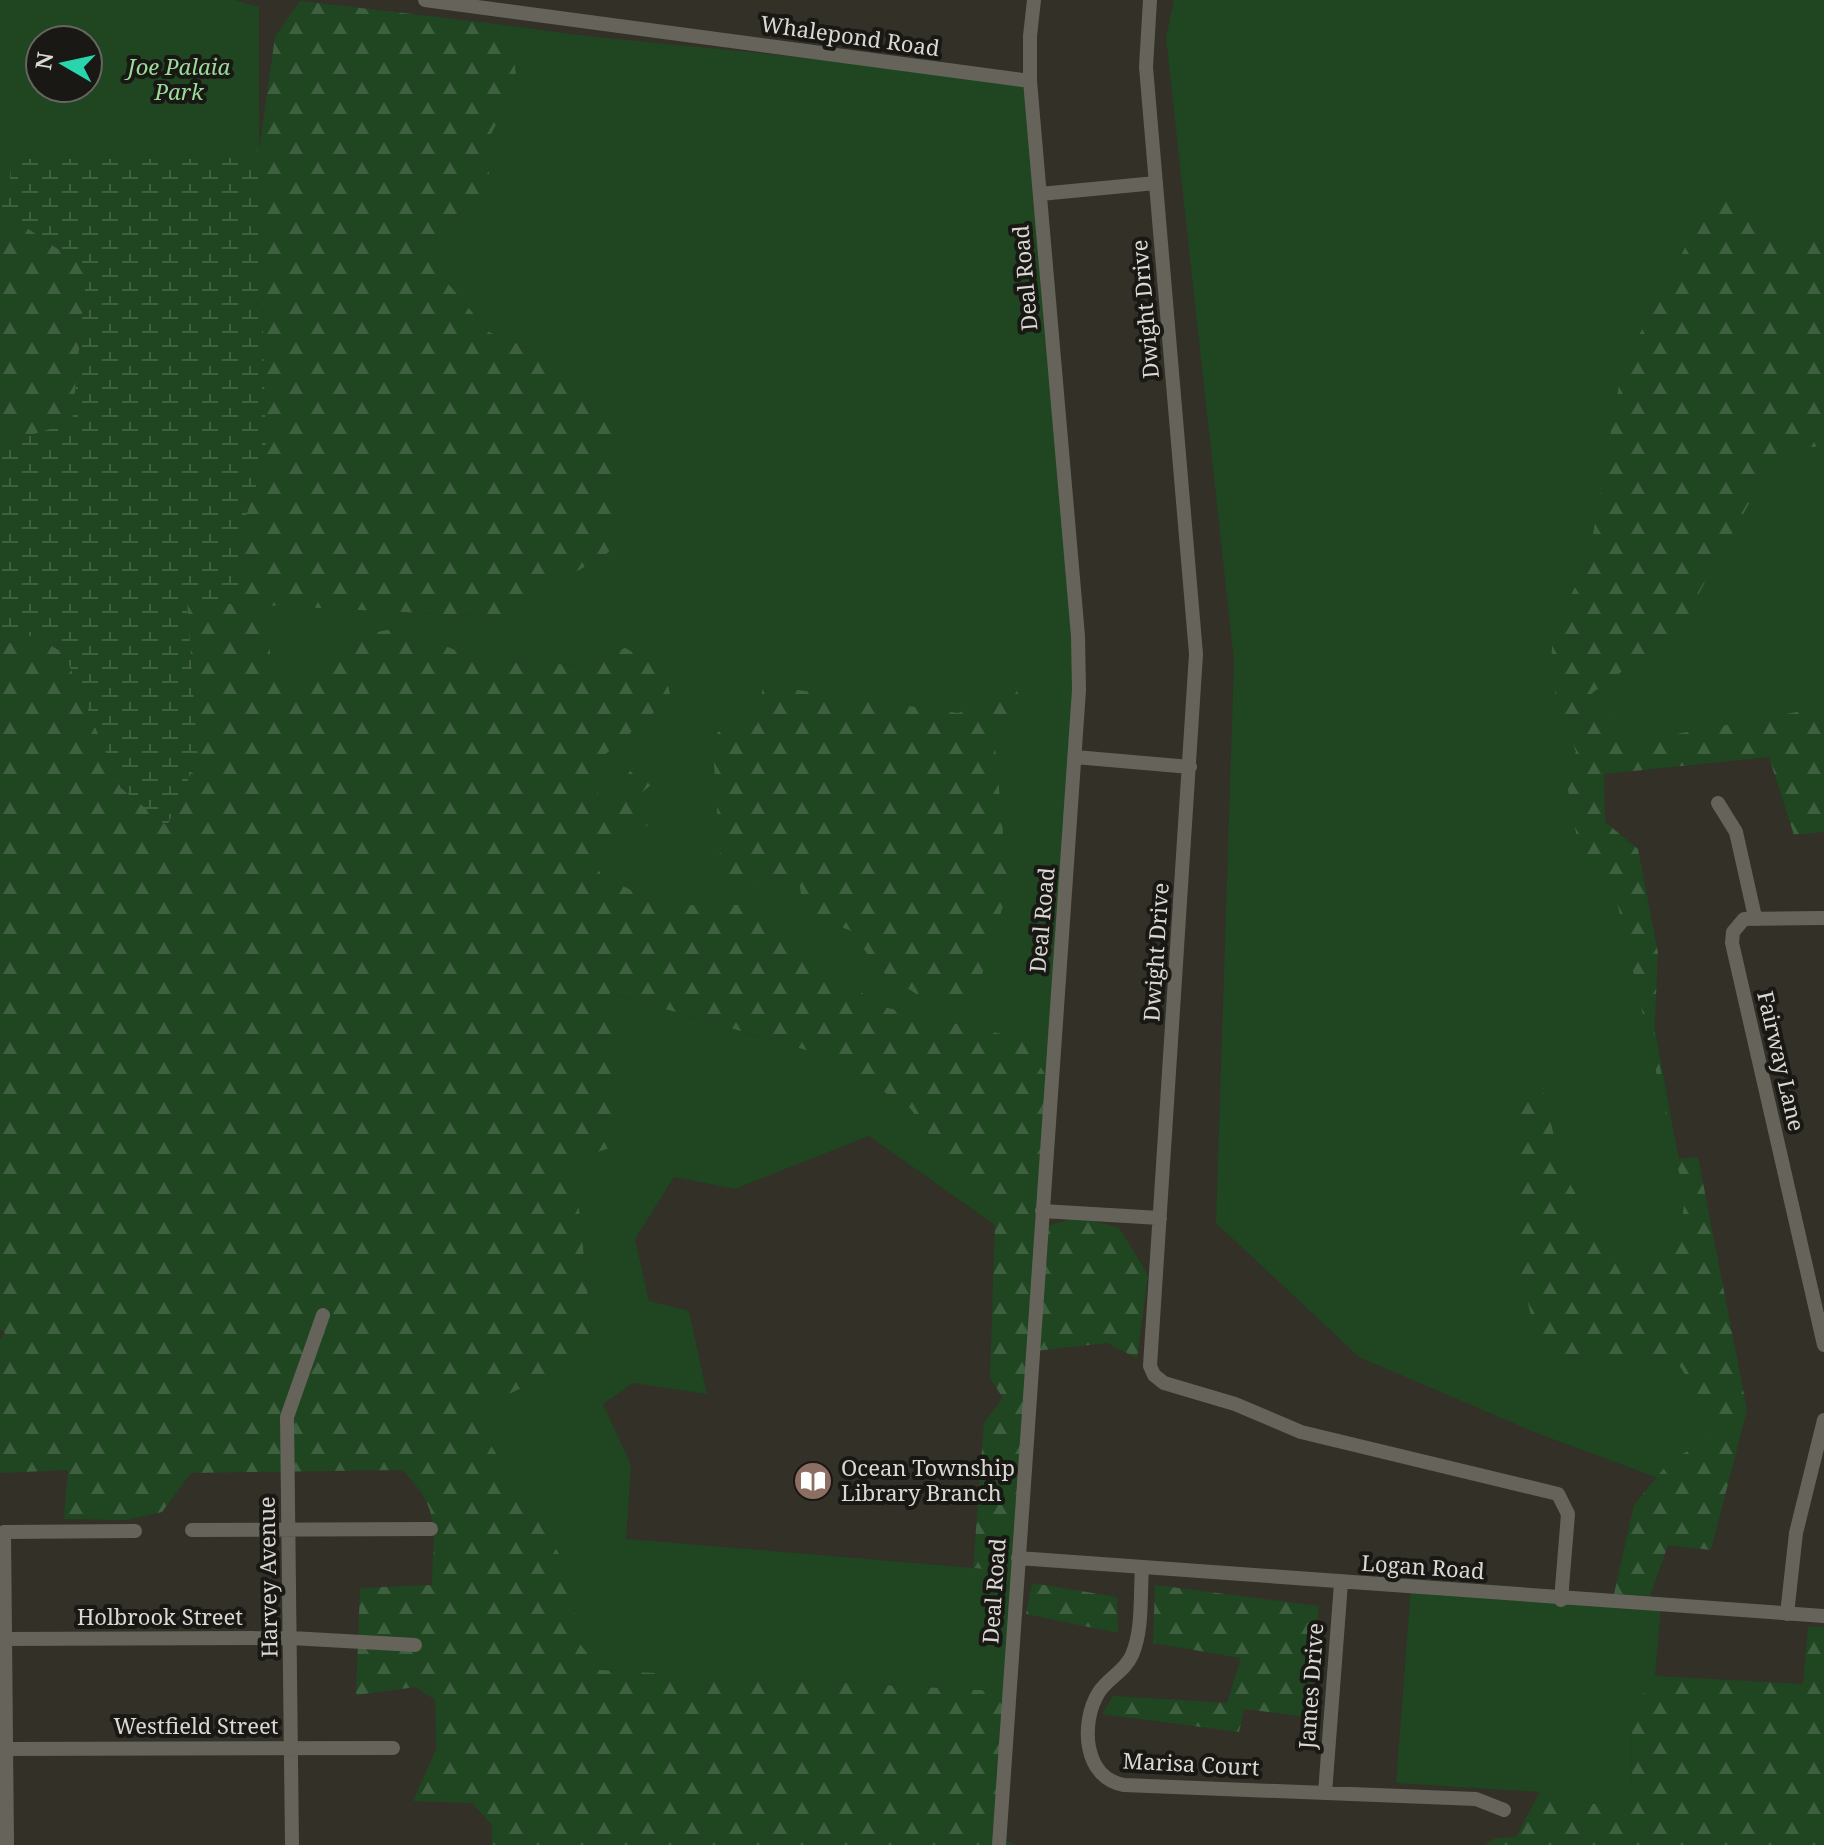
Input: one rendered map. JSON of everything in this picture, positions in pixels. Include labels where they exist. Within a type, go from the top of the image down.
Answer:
[{"type":"street","name":"Whalepond Road","points":[[425,0],[497,4],[1030,81]]},
{"type":"street","name":"Deal Road","points":[[999,1845],[1075,757],[1078,636],[1030,81],[1034,0]]},
{"type":"street","name":"Dwight Drive","points":[[1150,0],[1146,67],[1195,628],[1190,767],[1150,1357],[1152,1372],[1159,1380],[1235,1404],[1301,1432],[1551,1490],[1565,1501],[1568,1514],[1561,1600]]},
{"type":"street","points":[[1040,194],[1156,183]]},
{"type":"street","points":[[1075,757],[1190,767]]},
{"type":"street","points":[[1718,803],[1736,832],[1755,917],[1824,918]]},
{"type":"street","name":"Fairway Lane","points":[[1755,917],[1738,924],[1733,950],[1821,1318],[1824,1345]]},
{"type":"street","points":[[1042,1211],[1160,1218]]},
{"type":"street","name":"Harvey Avenue","points":[[292,1845],[287,1417],[323,1315]]},
{"type":"street","points":[[1787,1614],[1796,1533],[1819,1464],[1824,1420]]},
{"type":"street","points":[[192,1530],[431,1529]]},
{"type":"street","points":[[7,1845],[2,1532],[135,1531]]},
{"type":"street","name":"Logan Road","points":[[1018,1558],[1561,1600],[1824,1616]]},
{"type":"street","name":"Marisa Court","points":[[1142,1568],[1132,1656],[1098,1693],[1091,1710],[1088,1748],[1098,1772],[1124,1785],[1476,1799],[1504,1810]]},
{"type":"street","name":"James Drive","points":[[1325,1793],[1341,1583]]},
{"type":"street","name":"Holbrook Street","points":[[2,1639],[291,1638],[415,1645]]},
{"type":"street","name":"Westfield Street","points":[[4,1749],[393,1748]]},
{"type":"green space","name":"Joe Palaia Park","points":[[0,0],[234,0],[259,7],[259,150],[226,159],[11,159],[10,180],[0,190]]},
{"type":"green space","points":[[1174,0],[1824,0],[1824,707],[1579,773],[1626,870],[1732,1453],[1677,1485],[1534,1432],[1359,1357],[1216,1223],[1234,661],[1166,38]]},
{"type":"green space","points":[[300,1],[489,23],[512,43],[517,83],[484,148],[492,189],[436,230],[434,267],[489,332],[534,351],[617,415],[609,552],[501,617],[241,604],[240,619],[270,624],[270,665],[296,697],[349,638],[401,627],[481,661],[581,665],[625,648],[664,669],[671,698],[594,764],[601,815],[630,771],[651,785],[627,804],[648,825],[596,862],[601,875],[661,905],[751,905],[879,1006],[1024,1039],[1049,1081],[1043,1227],[1079,1217],[1119,1228],[1148,1275],[1137,1358],[1107,1343],[1035,1351],[1022,1572],[973,1568],[984,1423],[1003,1398],[990,1378],[995,1225],[910,1108],[823,1055],[610,993],[615,1146],[574,1160],[594,1354],[488,1404],[478,1425],[570,1571],[580,1644],[600,1670],[1016,1692],[1003,1840],[1017,1845],[492,1845],[492,1825],[472,1803],[413,1801],[436,1750],[435,1700],[416,1687],[356,1695],[360,1588],[432,1585],[434,1536],[430,1510],[415,1484],[402,1470],[191,1473],[162,1512],[126,1520],[64,1519],[68,1470],[0,1473],[0,1339],[5,1333],[0,1329],[0,646],[33,635],[64,653],[121,788],[167,825],[198,758],[187,601],[240,604],[240,533],[266,457],[259,150],[275,37]]},
{"type":"green space","points":[[489,23],[586,36],[1031,80],[1080,654],[1049,1081],[1024,1039],[879,1006],[751,905],[661,905],[601,875],[596,862],[647,825],[626,804],[601,816],[593,764],[670,698],[625,648],[581,665],[481,661],[401,627],[349,638],[296,697],[270,665],[270,624],[240,620],[240,604],[500,617],[534,351],[489,332],[434,267],[436,230],[492,189],[484,148],[517,83],[512,43]]},
{"type":"green space","points":[[259,150],[266,457],[240,533],[240,604],[187,602],[198,758],[167,826],[121,788],[64,653],[33,635],[0,646],[0,445],[72,422],[87,269],[8,215],[0,220],[0,190],[10,180],[11,159],[226,159]]},
{"type":"green space","points":[[1732,189],[1765,237],[1824,239],[1824,446],[1779,450],[1699,593],[1688,624],[1592,693],[1633,742],[1824,707],[1824,832],[1794,835],[1769,757],[1604,774],[1605,822],[1638,849],[1658,953],[1654,1038],[1679,1159],[1698,1157],[1747,1410],[1711,1550],[1668,1545],[1647,1605],[1612,1603],[1634,1505],[1670,1461],[1711,1438],[1707,1409],[1676,1360],[1572,1362],[1533,1325],[1516,1249],[1513,1226],[1517,1132],[1524,1076],[1541,1081],[1562,1170],[1623,1277],[1682,1221],[1685,1198],[1612,880],[1579,849],[1564,768],[1576,752],[1550,677],[1553,634],[1589,557],[1622,368],[1714,192]]},
{"type":"green space","points":[[8,215],[87,268],[72,422],[0,445],[0,220]]},
{"type":"green space","points":[[763,685],[958,713],[1017,691],[1023,707],[994,734],[1008,889],[973,1005],[921,997],[875,967],[854,932],[803,912],[799,878],[772,893],[753,879],[722,887],[714,763],[707,744],[727,723],[757,725]]},
{"type":"green space","points":[[609,993],[823,1055],[910,1108],[995,1225],[869,1136],[735,1189],[674,1177],[635,1239],[649,1301],[689,1311],[707,1394],[633,1383],[603,1404],[631,1465],[626,1539],[1022,1572],[1016,1692],[600,1670],[580,1645],[570,1571],[477,1425],[488,1404],[594,1354],[574,1159],[615,1145]]},
{"type":"green space","points":[[1032,1583],[1117,1597],[1118,1633],[1026,1614]]},
{"type":"green space","points":[[1155,1585],[1319,1606],[1308,1717],[1244,1709],[1239,1732],[1102,1714],[1113,1696],[1227,1703],[1241,1658],[1153,1643]]},
{"type":"green space","points":[[1411,1587],[1661,1607],[1655,1676],[1632,1711],[1631,1812],[1540,1792],[1396,1783]]},
{"type":"green space","points":[[1808,1627],[1824,1627],[1824,1845],[1485,1845],[1496,1838],[1516,1837],[1540,1792],[1631,1812],[1632,1711],[1655,1676],[1803,1684]]},
{"type":"place","name":"Ocean Township Library Branch","points":[[813,1481]]}]
